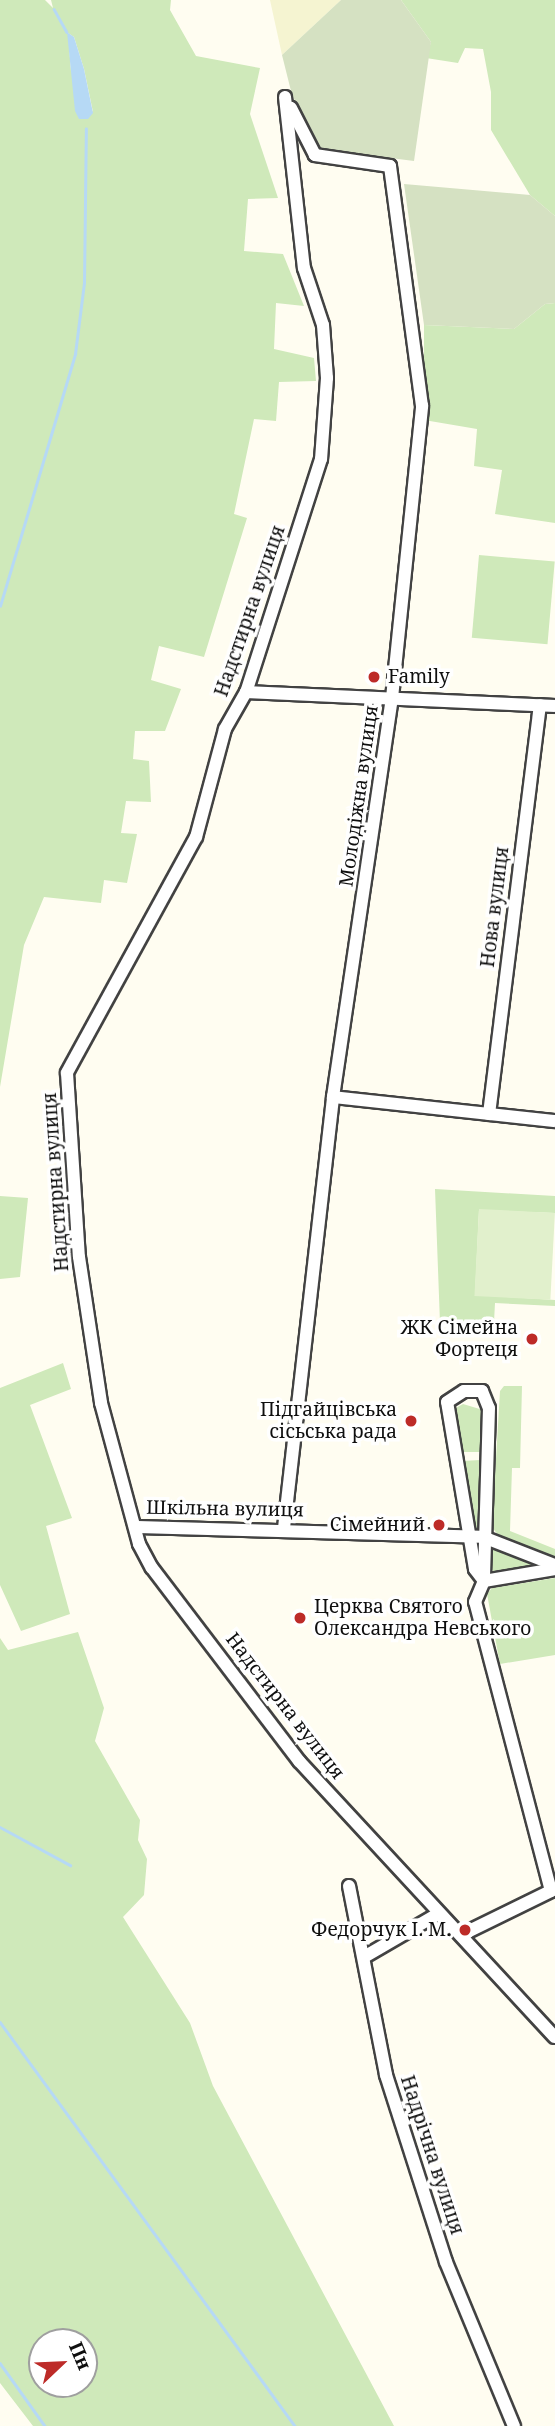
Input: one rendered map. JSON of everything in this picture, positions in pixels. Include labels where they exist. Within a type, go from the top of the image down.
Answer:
[{"type":"street","name":"Надстирна вулиця","points":[[285,97],[294,146],[296,218],[304,268],[323,325],[327,378],[321,459],[246,692],[225,729],[196,837],[67,1073],[80,1270],[101,1403],[135,1527],[152,1568],[299,1761],[438,1914],[461,1935],[555,2037]]},
{"type":"street","name":"Молодіжна вулиця","points":[[284,1528],[334,1097],[393,698],[422,406],[390,166],[315,155],[285,97]]},
{"type":"street","points":[[246,692],[555,706]]},
{"type":"street","name":"Нова вулиця","points":[[489,1114],[540,705]]},
{"type":"street","points":[[334,1097],[555,1121]]},
{"type":"street","points":[[461,1935],[551,1891],[475,1602],[484,1581],[483,1537],[489,1408],[482,1391],[464,1391],[447,1402],[468,1537],[475,1569],[484,1581]]},
{"type":"street","name":"Шкільна вулиця","points":[[135,1527],[284,1528],[483,1537]]},
{"type":"street","points":[[483,1537],[555,1567]]},
{"type":"street","points":[[484,1581],[555,1567]]},
{"type":"street","name":"Надрічна вулиця","points":[[349,1885],[386,2075],[446,2262],[514,2426]]},
{"type":"street","points":[[364,1957],[438,1914]]},
{"type":"green space","points":[[0,0],[45,0],[53,8],[51,0],[171,0],[170,10],[196,56],[260,68],[250,114],[278,198],[248,199],[244,251],[283,254],[304,306],[276,303],[274,349],[314,358],[316,381],[279,382],[276,421],[254,419],[234,514],[247,518],[204,657],[159,646],[151,680],[181,689],[165,731],[135,731],[133,759],[149,761],[151,802],[126,801],[121,833],[137,834],[127,883],[104,880],[101,903],[44,897],[24,945],[0,1087]],"holes":[[[68,33],[74,37],[84,69],[93,112],[71,71]]]},
{"type":"green space","points":[[270,0],[341,0],[282,55]]},
{"type":"green space","points":[[341,0],[401,0],[431,42],[414,161],[320,149],[292,95],[282,55]]},
{"type":"green space","points":[[401,0],[555,0],[555,216],[530,195],[491,130],[491,92],[483,49],[465,48],[458,63],[426,58],[431,42]]},
{"type":"green space","points":[[404,184],[530,195],[555,216],[555,303],[545,304],[514,329],[424,325]]},
{"type":"green space","points":[[555,303],[555,523],[495,514],[502,470],[474,466],[477,429],[424,420],[424,325],[514,329],[545,304]]},
{"type":"green space","points":[[479,555],[555,562],[547,644],[472,638]]},
{"type":"green space","points":[[435,1189],[555,1196],[555,1213],[479,1210],[475,1295],[555,1300],[555,1306],[495,1303],[494,1322],[440,1323]]},
{"type":"green space","points":[[0,1196],[28,1198],[20,1277],[0,1279]]},
{"type":"green space","points":[[479,1209],[555,1213],[550,1300],[474,1296]]},
{"type":"green space","points":[[63,1363],[71,1389],[30,1405],[72,1518],[46,1526],[70,1614],[21,1631],[0,1585],[0,1388]]},
{"type":"green space","points":[[504,1386],[522,1386],[520,1468],[512,1468],[510,1531],[555,1549],[555,1558],[498,1535],[492,1527],[500,1391]]},
{"type":"green space","points":[[463,1404],[483,1410],[481,1452],[460,1452],[454,1409]]},
{"type":"green space","points":[[480,1460],[477,1528],[471,1529],[462,1461]]},
{"type":"green space","points":[[492,1546],[534,1563],[533,1566],[497,1573],[487,1567],[487,1550]]},
{"type":"green space","points":[[555,1578],[555,1655],[500,1664],[487,1594],[492,1588]]},
{"type":"green space","points":[[78,1632],[104,1708],[95,1741],[140,1820],[138,1840],[147,1859],[144,1895],[123,1917],[190,2023],[213,2086],[394,2426],[33,2426],[0,2383],[0,1638],[8,1650]]},
{"type":"water","points":[[67,32],[74,37],[84,69],[93,113],[88,119],[79,119],[75,111]]},
{"type":"waterway","points":[[54,9],[67,32]]},
{"type":"waterway","points":[[0,606],[75,354],[84,283],[86,129]]},
{"type":"waterway","points":[[0,1827],[70,1865]]},
{"type":"waterway","points":[[0,2022],[295,2426]]},
{"type":"waterway","points":[[0,2363],[45,2426]]},
{"type":"place","name":"Family","points":[[374,677]]},
{"type":"place","name":"ЖК Сімейна Фортеця","points":[[532,1339]]},
{"type":"place","name":"Підгайцівська сісьська рада","points":[[411,1421]]},
{"type":"place","name":"Сімейний","points":[[439,1525]]},
{"type":"place","name":"Церква Святого Олександра Невського","points":[[300,1618]]},
{"type":"place","name":"Федорчук І. М.","points":[[465,1930]]}]
